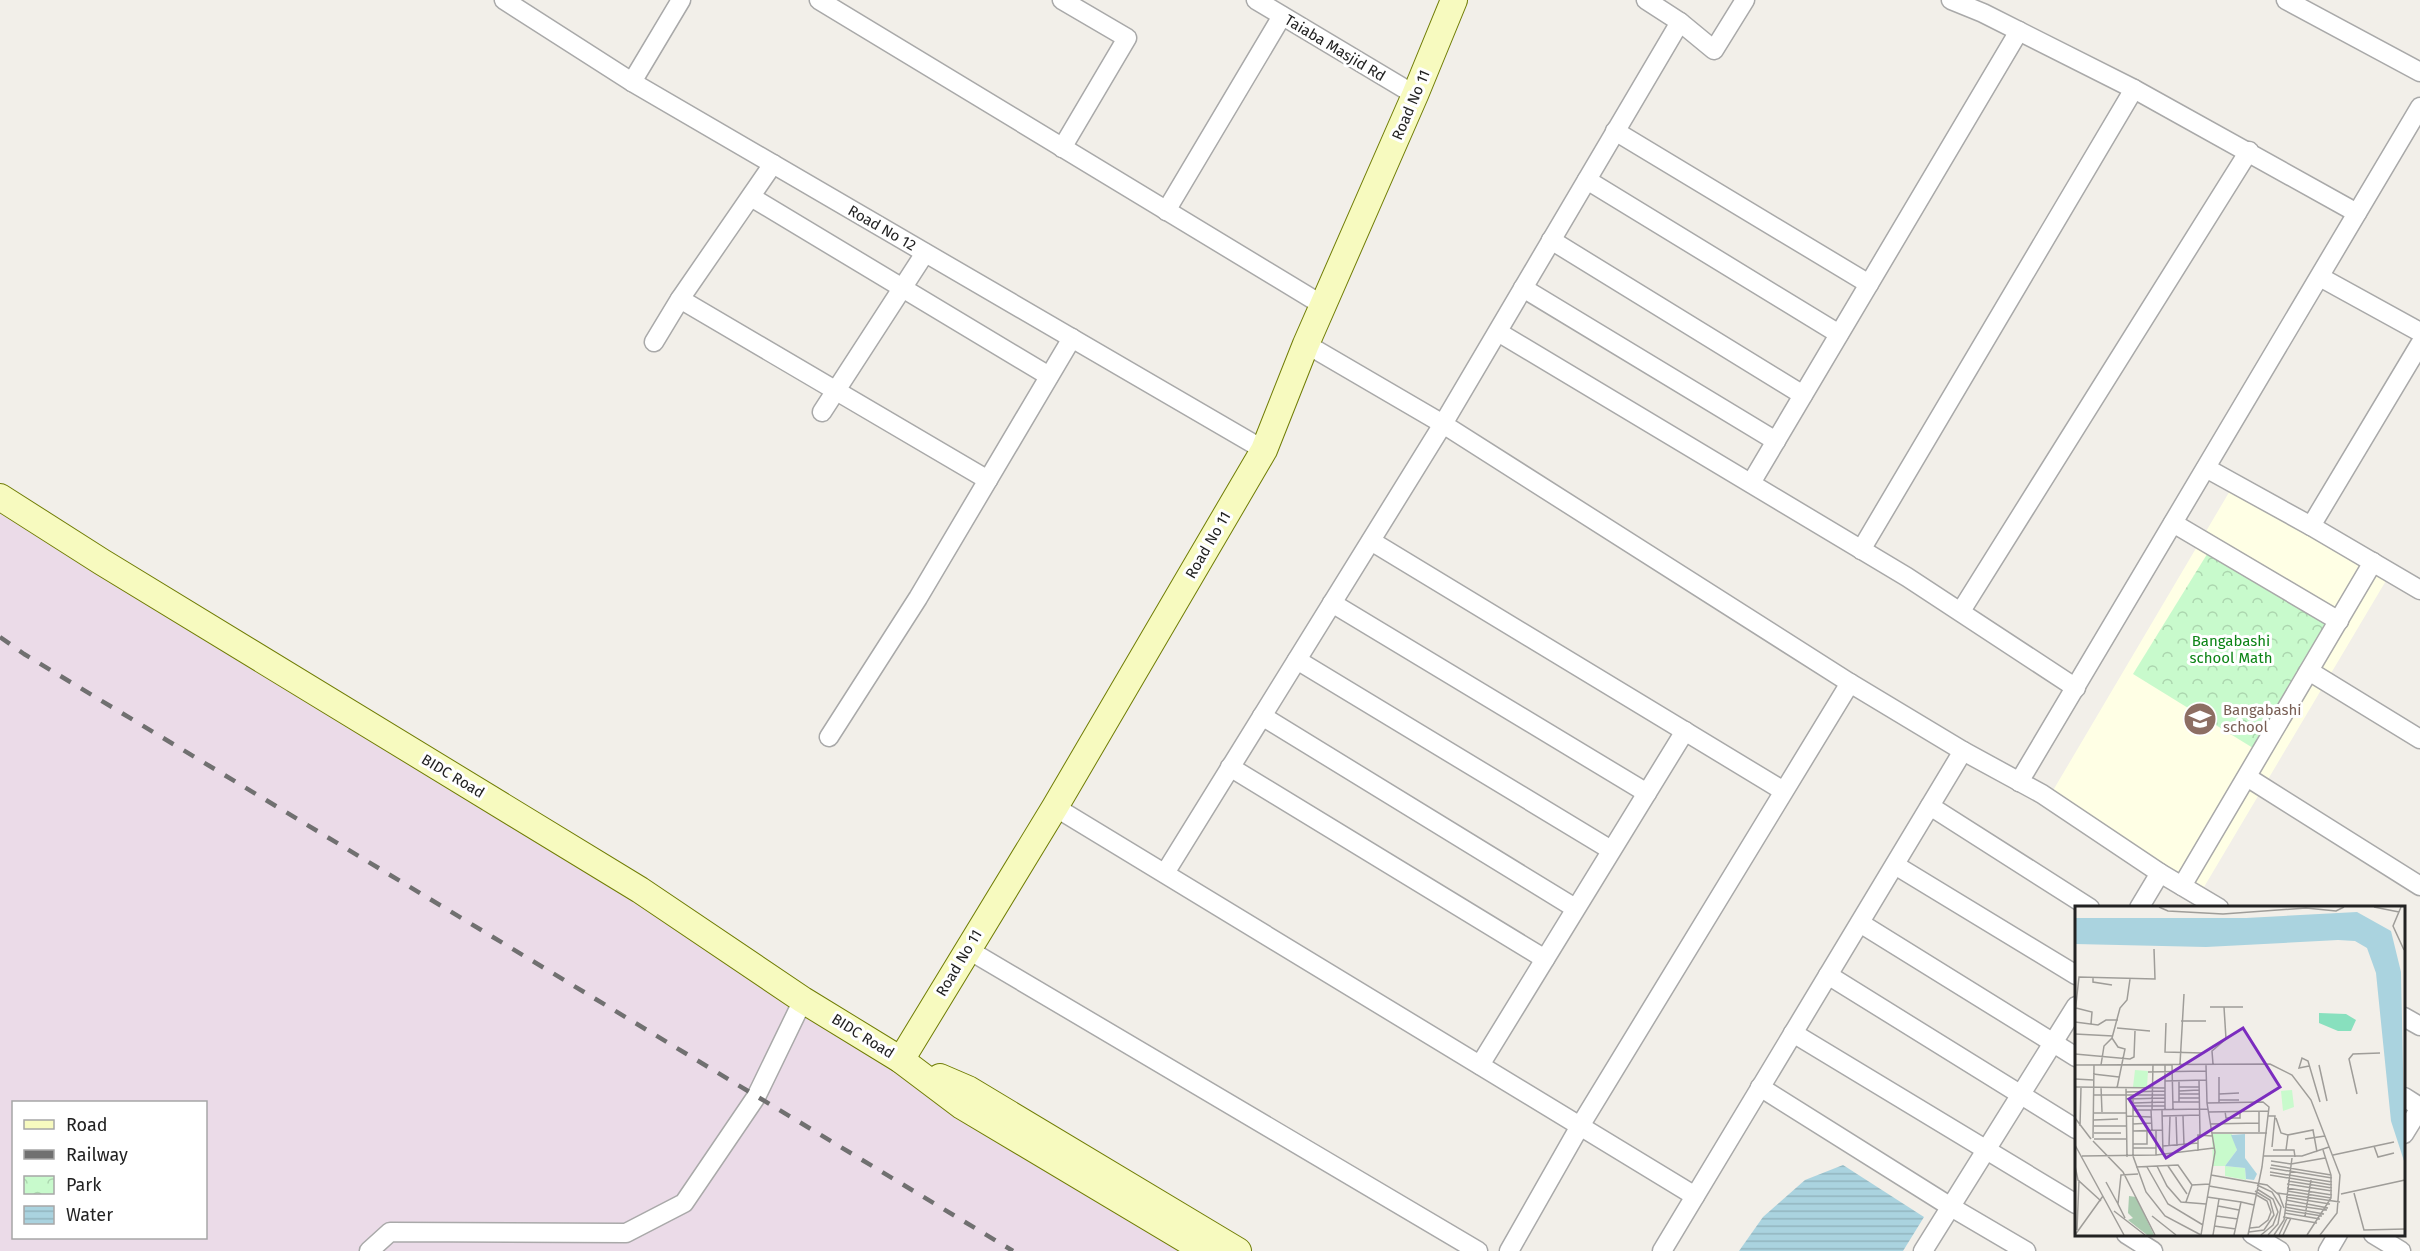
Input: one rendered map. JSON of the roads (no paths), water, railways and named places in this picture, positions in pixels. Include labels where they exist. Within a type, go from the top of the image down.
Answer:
[{"type":"main road","name":"Road No 11","points":[[901,1060],[1055,807],[1264,450],[1306,344],[1454,0]]},
{"type":"main road","name":"BIDC Road","points":[[0,497],[112,568],[640,890],[803,999],[901,1060],[962,1106],[1205,1251]]},
{"type":"main road","name":"BIDC Road","points":[[901,1060],[968,1089],[1238,1251]]},
{"type":"street","name":"Road No 12","points":[[504,0],[632,82],[1264,450]]},
{"type":"street","points":[[632,82],[681,0]]},
{"type":"street","points":[[819,0],[1324,306]]},
{"type":"street","points":[[845,16],[854,0]]},
{"type":"street","points":[[1062,0],[1127,38],[1062,148]]},
{"type":"street","name":"Taiaba Masjid Rd","points":[[1256,0],[1415,95]]},
{"type":"street","points":[[1646,0],[1680,22],[1714,50],[1745,0]]},
{"type":"street","points":[[1950,0],[2019,30],[2134,89],[2357,213]]},
{"type":"street","points":[[2286,0],[2420,72]]},
{"type":"street","points":[[1166,211],[1282,16]]},
{"type":"street","points":[[1165,873],[1443,424],[1680,22]]},
{"type":"street","points":[[1751,483],[2019,30]]},
{"type":"street","points":[[1861,549],[2134,89]]},
{"type":"street","points":[[2019,782],[2420,108]]},
{"type":"street","points":[[1615,131],[1869,284]]},
{"type":"street","points":[[1961,611],[2249,151]]},
{"type":"street","points":[[654,342],[680,299],[773,164]]},
{"type":"street","points":[[1587,180],[1839,334]]},
{"type":"street","points":[[751,197],[1049,376]]},
{"type":"street","points":[[1551,240],[1803,395]]},
{"type":"street","points":[[822,412],[925,253]]},
{"type":"street","points":[[2320,277],[2420,332]]},
{"type":"street","points":[[1523,288],[1776,441]]},
{"type":"street","points":[[680,299],[988,480]]},
{"type":"street","points":[[1498,332],[1861,549],[1961,611],[2076,688]]},
{"type":"street","points":[[829,737],[918,598],[1072,338]]},
{"type":"street","points":[[1306,344],[1443,424],[1850,683],[1963,751],[2042,794],[2160,873],[2216,906]]},
{"type":"street","points":[[2311,526],[2420,344]]},
{"type":"street","points":[[2206,468],[2420,590]]},
{"type":"street","points":[[2173,523],[2339,621]]},
{"type":"street","points":[[1371,541],[1777,787]]},
{"type":"street","points":[[2182,886],[2373,562]]},
{"type":"street","points":[[1332,603],[1647,793]]},
{"type":"street","points":[[1297,660],[1611,850]]},
{"type":"street","points":[[2309,671],[2420,739]]},
{"type":"street","points":[[1509,1251],[1580,1126],[1850,683]]},
{"type":"street","points":[[1262,716],[1575,908]]},
{"type":"street","points":[[1480,1065],[1685,731]]},
{"type":"street","points":[[1662,1251],[1963,751]]},
{"type":"street","points":[[1230,767],[1545,959]]},
{"type":"street","points":[[2247,777],[2420,886]]},
{"type":"street","points":[[1930,806],[2087,906]]},
{"type":"street","points":[[1055,807],[1695,1196]]},
{"type":"street","points":[[1894,865],[2075,974]]},
{"type":"street","points":[[2140,906],[2160,873]]},
{"type":"street","points":[[1860,923],[2075,1057]]},
{"type":"street","points":[[967,949],[1478,1251]]},
{"type":"street","points":[[1828,975],[2075,1129]]},
{"type":"street","points":[[369,1251],[390,1232],[626,1233],[684,1203],[756,1096],[803,999]]},
{"type":"street","points":[[1923,1251],[2075,1008]]},
{"type":"street","points":[[2405,1018],[2420,1026]]},
{"type":"street","points":[[1793,1033],[2075,1203]]},
{"type":"street","points":[[1760,1087],[1951,1207],[2026,1251]]},
{"type":"street","points":[[2405,1098],[2420,1108],[2405,1131]]},
{"type":"street","points":[[2129,1236],[2153,1251]]},
{"type":"street","points":[[2255,1236],[2280,1251]]},
{"type":"street","points":[[2328,1251],[2337,1236]]},
{"type":"street","points":[[2376,1236],[2401,1251]]},
{"type":"water","points":[[1843,1165],[1924,1217],[1903,1251],[1739,1251],[1763,1217],[1805,1180]]},
{"type":"railway","points":[[0,637],[24,654],[1013,1251]]},
{"type":"place","name":"Bangabashi school","points":[[2200,719]]},
{"type":"park label","name":"Bangabashi school Math","points":[[2231,650]]}]
